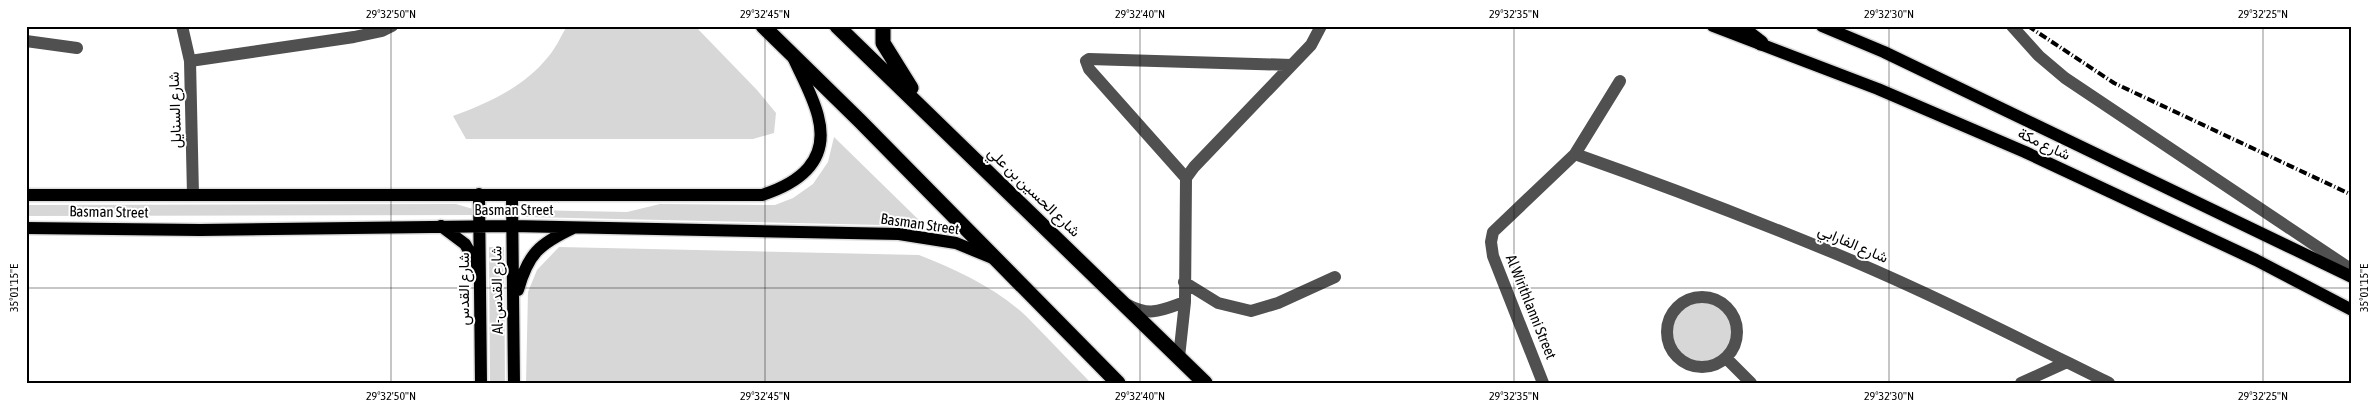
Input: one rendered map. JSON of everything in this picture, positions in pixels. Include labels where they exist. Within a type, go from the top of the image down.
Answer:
[{"type":"highway","points":[[763,26],[1118,383]]},
{"type":"highway","name":"شارع الحسين بن علي","points":[[837,26],[1205,383]]},
{"type":"highway","points":[[883,26],[883,43],[924,109]]},
{"type":"highway","points":[[1738,26],[1762,43]]},
{"type":"main road","name":"شارع مكة","points":[[1714,26],[1878,89],[2016,148],[2277,270],[2352,310]]},
{"type":"main road","name":"شارع مكة","points":[[1822,26],[1893,57],[2352,277]]},
{"type":"main road","name":"Basman Street","points":[[26,195],[762,195],[790,185],[801,177],[812,163],[817,151],[820,134],[819,117],[792,54]]},
{"type":"main road","name":"شارع القدس","points":[[479,194],[481,383]]},
{"type":"main road","name":"Al-شارع القدس","points":[[512,196],[514,383]]},
{"type":"main road","points":[[441,226],[465,244],[481,271]]},
{"type":"main road","name":"Basman Street","points":[[26,228],[200,230],[512,226],[899,234],[956,243],[997,260]]},
{"type":"main road","points":[[514,302],[524,270],[531,256],[546,241],[575,227]]},
{"type":"street","name":"شارع السنايل","points":[[182,26],[190,61],[193,195]]},
{"type":"street","points":[[190,61],[352,32],[382,31],[392,26]]},
{"type":"street","points":[[1179,357],[1184,302],[1186,178],[1194,167],[1311,45],[1321,26]]},
{"type":"street","points":[[2012,26],[2039,56],[2065,78],[2352,270]]},
{"type":"street","points":[[26,41],[77,48]]},
{"type":"street","points":[[1186,178],[1089,69],[1086,61],[1089,59],[1292,65]]},
{"type":"street","points":[[1576,154],[1620,81]]},
{"type":"street","name":"Al Wirithlanni Street","points":[[1543,383],[1493,256],[1491,242],[1493,232],[1576,154]]},
{"type":"street","name":"شارع الفارابي","points":[[1576,154],[1638,176],[1835,253],[1946,303],[2109,383]]},
{"type":"street","points":[[1184,282],[1218,303],[1251,311],[1278,303],[1335,277]]},
{"type":"street","points":[[1704,297],[1715,300],[1725,306],[1732,315],[1736,326],[1736,338],[1733,349],[1726,358],[1716,364],[1705,367],[1694,366],[1675,354],[1667,334],[1669,322],[1674,312],[1682,304],[1692,299],[1704,297]]},
{"type":"street","points":[[1118,300],[1142,312],[1157,312],[1184,302]]},
{"type":"street","points":[[1726,358],[1751,383]]},
{"type":"street","points":[[2021,383],[2067,362]]},
{"type":"shaded area","points":[[567,26],[695,26],[757,90],[776,113],[774,133],[753,139],[466,139],[453,116],[492,100],[528,77],[551,53]]},
{"type":"shaded area","points":[[834,137],[925,226],[526,217],[526,210],[627,212],[660,204],[775,205],[793,198],[813,184],[828,162]]},
{"type":"shaded area","points":[[456,204],[473,209],[478,215],[26,216],[26,205]]},
{"type":"shaded area","points":[[489,247],[504,247],[505,383],[490,383]]},
{"type":"shaded area","points":[[559,247],[919,255],[976,281],[1002,297],[1026,316],[1091,383],[526,383],[528,292],[537,270]]},
{"type":"shaded area","points":[[1696,302],[1708,302],[1719,307],[1727,315],[1732,326],[1730,344],[1719,357],[1708,362],[1696,362],[1685,357],[1677,349],[1672,338],[1672,326],[1677,315],[1685,307]]},
{"type":"railway","points":[[2028,26],[2114,83],[2352,195]]}]
